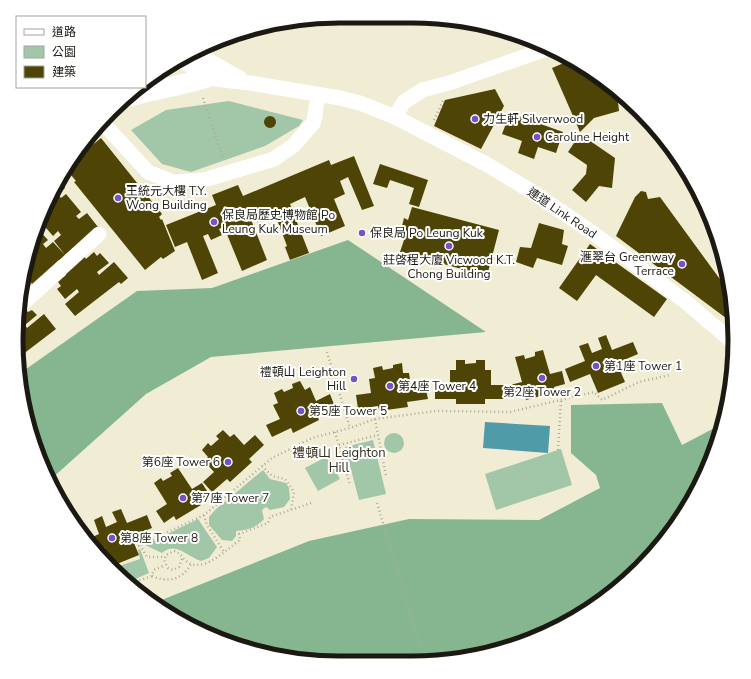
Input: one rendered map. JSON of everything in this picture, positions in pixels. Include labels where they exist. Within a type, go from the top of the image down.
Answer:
[{"type":"main road","points":[[142,93],[153,89],[190,83],[206,78]]},
{"type":"street","points":[[395,116],[404,102],[422,90],[449,83],[541,51]]},
{"type":"street","points":[[200,56],[250,82]]},
{"type":"street","points":[[185,63],[197,69],[206,78],[250,82]]},
{"type":"street","name":"連道 Link Road","points":[[250,82],[360,103],[395,116],[486,164],[531,191],[593,233],[669,289],[728,339]]},
{"type":"street","points":[[106,126],[148,172],[173,182],[204,180],[274,159],[294,145],[314,122],[318,95]]},
{"type":"street","points":[[26,301],[99,234]]},
{"type":"path","points":[[436,116],[445,94]]},
{"type":"path","points":[[203,98],[228,173]]},
{"type":"path","points":[[327,352],[350,428]]},
{"type":"path","points":[[164,557],[165,565],[170,569],[176,569],[181,565],[182,559],[180,554],[174,551],[168,553],[164,557],[147,557],[139,545],[204,515],[272,458],[291,450],[312,438],[350,428],[375,419],[436,411],[510,412],[594,392],[602,400],[639,382],[670,375]]},
{"type":"path","points":[[558,450],[561,400]]},
{"type":"path","points":[[375,419],[386,476]]},
{"type":"path","points":[[335,432],[350,485]]},
{"type":"path","points":[[339,445],[378,435]]},
{"type":"path","points":[[262,466],[272,476],[285,479],[294,492],[291,510]]},
{"type":"path","points":[[182,559],[192,564],[203,565],[240,540],[239,534],[268,523],[270,517],[314,502]]},
{"type":"path","points":[[377,503],[423,655]]},
{"type":"path","points":[[204,515],[206,525],[224,552]]},
{"type":"path","points":[[136,581],[152,576],[160,580],[171,580],[186,574],[192,564]]},
{"type":"path","points":[[152,576],[154,570],[165,565]]},
{"type":"green space","points":[[229,101],[303,120],[299,126],[265,146],[191,172],[162,164],[131,130],[166,110]]},
{"type":"green space","points":[[348,240],[486,332],[211,357],[146,394],[54,476],[47,461],[34,421],[29,401],[25,370],[137,291],[212,288]]},
{"type":"green space","points":[[662,403],[682,445],[715,428],[704,461],[686,498],[663,532],[649,548],[604,591],[570,614],[533,632],[493,645],[453,653],[412,656],[319,655],[278,650],[238,639],[218,632],[181,614],[160,600],[309,541],[409,519],[539,520],[600,488],[596,475],[571,453],[571,405]]},
{"type":"green space","points":[[394,433],[401,436],[404,443],[401,450],[394,453],[387,450],[384,443],[387,436]]},
{"type":"green space","points":[[373,440],[386,494],[359,500],[345,447]]},
{"type":"green space","points":[[561,449],[572,485],[496,510],[485,474]]},
{"type":"green space","points":[[328,456],[340,479],[318,491],[305,468]]},
{"type":"green space","points":[[263,470],[270,479],[286,483],[289,488],[290,499],[284,507],[270,510],[266,507],[262,510],[264,519],[258,525],[236,531],[236,536],[232,541],[222,540],[209,525],[209,517],[215,510]]},
{"type":"green space","points":[[198,519],[217,547],[209,558],[201,561],[177,549],[172,548],[162,553],[145,545]]},
{"type":"green space","points":[[140,549],[149,573],[134,580],[119,566],[140,559],[138,550]]},
{"type":"water","points":[[485,422],[550,426],[548,453],[483,448]]},
{"type":"building","points":[[565,63],[570,65],[604,88],[618,100],[619,111],[594,118],[580,132],[552,68]]},
{"type":"building","points":[[495,89],[504,106],[481,149],[434,126],[445,100]]},
{"type":"building","name":"Caroline Height","points":[[510,113],[563,132],[556,153],[538,147],[534,159],[518,153],[522,141],[502,134]]},
{"type":"building","points":[[270,116],[274,118],[276,122],[274,126],[270,128],[266,126],[264,122],[266,118]]},
{"type":"building","points":[[580,134],[615,158],[612,188],[599,186],[586,202],[572,190],[586,174],[587,165],[568,152]]},
{"type":"building","name":"王統元大樓 T.Y. Wong Building","points":[[101,138],[162,214],[159,217],[161,220],[162,219],[175,251],[163,259],[161,257],[145,270],[74,182],[76,181],[70,174],[86,150]]},
{"type":"building","points":[[354,156],[374,206],[362,210],[348,177],[340,181],[345,194],[334,199],[345,226],[321,236],[305,197],[290,204],[309,253],[290,260],[285,247],[287,246],[273,209],[267,212],[269,218],[258,223],[255,215],[250,217],[267,260],[242,271],[224,227],[219,229],[222,235],[211,240],[208,234],[203,236],[218,273],[202,280],[187,242],[175,247],[166,225],[216,205],[212,195],[238,185],[243,196],[329,160],[331,165]]},
{"type":"building","points":[[380,164],[428,180],[419,207],[409,204],[414,188],[390,180],[387,188],[373,184]]},
{"type":"building","points":[[63,186],[65,188],[59,193]]},
{"type":"building","name":"滙翠台 Greenway Terrace","points":[[641,191],[646,192],[648,199],[660,197],[723,283],[727,319],[616,236],[635,197]]},
{"type":"building","points":[[66,194],[81,212],[76,216],[79,219],[87,213],[98,227],[65,255],[54,241],[61,235],[58,231],[53,236],[44,226],[59,195],[61,198]]},
{"type":"building","name":"莊啓程大廈 Vicwood K.T. Chong Building","points":[[412,207],[499,230],[487,276],[400,252],[404,240],[399,238],[404,218],[408,220]]},
{"type":"building","points":[[539,223],[564,230],[562,244],[568,246],[562,265],[537,258],[533,268],[516,262],[520,247],[531,248]]},
{"type":"building","points":[[42,233],[48,240],[43,244],[46,248],[53,242],[65,255],[83,255],[86,259],[94,252],[97,256],[100,253],[109,263],[97,272],[99,275],[114,262],[128,278],[121,284],[119,282],[75,316],[65,304],[79,292],[77,289],[65,299],[57,289],[61,286],[58,282],[66,275],[59,260],[32,284],[29,278]]},
{"type":"building","points":[[590,244],[667,299],[654,317],[596,275],[577,301],[559,288]]},
{"type":"building","points":[[25,309],[28,312],[32,310],[37,315],[25,325],[27,328],[44,314],[56,329],[24,354]]},
{"type":"building","name":"第1座 Tower 1","points":[[606,335],[612,350],[633,342],[638,354],[617,363],[625,382],[598,393],[590,374],[570,382],[565,369],[585,361],[579,346],[588,343],[592,353],[602,349],[598,338]]},
{"type":"building","name":"第2座 Tower 2","points":[[543,350],[550,374],[562,371],[565,384],[554,387],[555,392],[526,400],[525,395],[514,398],[510,385],[522,382],[515,357],[524,355],[525,359],[535,356],[535,352]]},
{"type":"building","points":[[456,360],[465,360],[465,364],[476,363],[476,360],[485,360],[485,370],[491,370],[491,385],[505,385],[505,399],[485,399],[485,404],[456,404],[456,399],[435,399],[435,385],[450,385],[450,370],[456,370]]},
{"type":"building","name":"第4座 Tower 4","points":[[402,363],[403,373],[409,373],[411,387],[425,385],[428,399],[407,402],[408,407],[379,411],[378,406],[358,409],[356,395],[371,393],[369,379],[375,378],[373,368],[382,366],[383,370],[393,368],[393,365]]},
{"type":"building","name":"第5座 Tower 5","points":[[300,381],[305,390],[310,387],[316,401],[330,394],[335,407],[317,415],[319,420],[293,433],[291,428],[272,437],[266,425],[280,419],[273,405],[278,403],[274,393],[282,389],[284,392],[293,388],[292,384]]},
{"type":"building","name":"第6座 Tower 6","points":[[223,430],[230,437],[234,434],[244,445],[255,435],[264,445],[249,459],[252,462],[230,482],[227,479],[212,492],[203,482],[214,472],[204,461],[208,457],[202,450],[208,443],[211,446],[219,439],[216,436]]},
{"type":"building","name":"第7座 Tower 7","points":[[178,468],[192,489],[202,483],[209,494],[199,501],[201,505],[176,520],[174,516],[164,523],[156,511],[167,504],[154,483],[161,478],[163,481],[172,476],[170,473]]},
{"type":"building","name":"第8座 Tower 8","points":[[121,509],[127,523],[147,515],[152,528],[131,536],[139,555],[117,564],[106,553],[104,547],[102,548],[92,537],[99,534],[94,520],[102,516],[106,527],[117,522],[112,512]]},
{"type":"place","name":"力生軒 Silverwood","points":[[475,119]]},
{"type":"place","name":"Caroline Height","points":[[537,137]]},
{"type":"place","name":"王統元大樓 T.Y. Wong Building","points":[[118,198]]},
{"type":"place","name":"保良局歷史博物館 Po Leung Kuk Museum","points":[[214,222]]},
{"type":"place","name":"保良局 Po Leung Kuk","points":[[362,233]]},
{"type":"place","name":"莊啓程大廈 Vicwood K.T. Chong Building","points":[[449,246]]},
{"type":"place","name":"滙翠台 Greenway Terrace","points":[[682,264]]},
{"type":"place","name":"第1座 Tower 1","points":[[596,366]]},
{"type":"place","name":"第2座 Tower 2","points":[[542,378]]},
{"type":"place","name":"禮頓山 Leighton Hill","points":[[354,379]]},
{"type":"place","name":"第4座 Tower 4","points":[[390,386]]},
{"type":"place","name":"第5座 Tower 5","points":[[301,411]]},
{"type":"place","name":"第6座 Tower 6","points":[[228,462]]},
{"type":"place","name":"第7座 Tower 7","points":[[183,498]]},
{"type":"place","name":"第8座 Tower 8","points":[[112,538]]},
{"type":"district","name":"禮頓山 Leighton Hill","points":[[339,460]]}]
